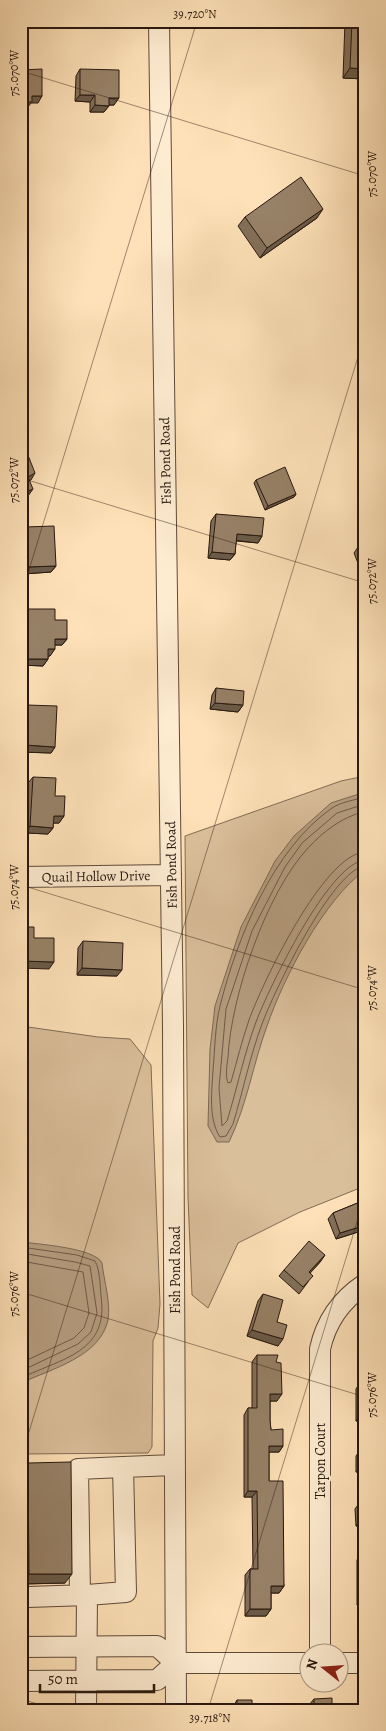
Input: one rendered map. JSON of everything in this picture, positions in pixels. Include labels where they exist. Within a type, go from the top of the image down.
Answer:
[{"type":"street","name":"Fish Pond Road","points":[[159,21],[171,875],[176,1710]]},
{"type":"street","name":"Quail Hollow Drive","points":[[21,877],[171,875]]},
{"type":"street","name":"Tarpon Court","points":[[320,1644],[320,1349],[324,1333],[340,1304],[365,1284]]},
{"type":"street","points":[[86,1710],[84,1595],[78,1469],[175,1465]]},
{"type":"street","points":[[28,1597],[126,1592],[123,1467]]},
{"type":"street","points":[[21,1647],[157,1646],[176,1663],[298,1663]]},
{"type":"street","points":[[21,1681],[157,1680],[176,1663]]},
{"type":"street","points":[[348,1663],[365,1663]]},
{"type":"shaded area","points":[[365,776],[365,1186],[300,1212],[238,1243],[208,1308],[192,1295],[188,1197],[185,836],[341,781]]},
{"type":"shaded area","points":[[21,1026],[98,1037],[130,1039],[151,1065],[160,1304],[158,1328],[153,1341],[152,1447],[148,1453],[21,1454]]},
{"type":"water","points":[[365,792],[365,870],[334,901],[294,963],[274,1006],[245,1099],[229,1142],[217,1142],[208,1126],[210,1049],[215,1006],[241,927],[275,861],[294,836],[331,803]]},
{"type":"water","points":[[21,1242],[78,1250],[97,1258],[102,1263],[109,1313],[103,1333],[85,1353],[60,1367],[21,1383]]},
{"type":"building","points":[[352,21],[365,21],[365,69],[350,68]]},
{"type":"building","points":[[42,69],[42,96],[32,96],[32,102],[21,102],[21,70]]},
{"type":"building","points":[[80,69],[119,70],[119,98],[109,98],[109,106],[95,105],[95,95],[80,95]]},
{"type":"building","points":[[301,177],[323,209],[267,248],[245,217]]},
{"type":"building","points":[[24,445],[35,473],[28,477],[33,489],[21,494],[21,446]]},
{"type":"building","points":[[285,467],[296,494],[268,506],[256,480]]},
{"type":"building","points":[[216,514],[264,518],[262,536],[237,534],[235,554],[212,552]]},
{"type":"building","points":[[54,526],[56,566],[27,567],[25,527]]},
{"type":"building","points":[[365,542],[365,554],[360,544]]},
{"type":"building","points":[[27,609],[55,609],[55,620],[67,620],[67,639],[55,639],[55,649],[48,649],[48,659],[26,659]]},
{"type":"building","points":[[216,688],[244,691],[243,705],[215,703]]},
{"type":"building","points":[[27,705],[57,706],[55,747],[25,745]]},
{"type":"building","points":[[33,777],[56,778],[55,796],[65,796],[64,816],[54,816],[53,828],[30,826]]},
{"type":"building","points":[[21,927],[34,927],[34,938],[54,938],[54,962],[21,961]]},
{"type":"building","points":[[83,941],[123,943],[122,970],[82,968]]},
{"type":"building","points":[[365,1200],[365,1232],[363,1226],[340,1233],[333,1213]]},
{"type":"building","points":[[309,1241],[325,1255],[309,1272],[313,1276],[303,1287],[284,1270]]},
{"type":"building","points":[[263,1294],[283,1300],[277,1322],[287,1325],[283,1339],[252,1330]]},
{"type":"building","points":[[257,1355],[278,1355],[276,1362],[281,1363],[282,1394],[270,1394],[270,1421],[271,1430],[283,1429],[283,1446],[269,1446],[269,1481],[283,1481],[284,1586],[271,1586],[271,1609],[250,1609],[250,1569],[258,1569],[257,1491],[248,1491],[248,1408],[257,1408]]},
{"type":"building","points":[[364,1376],[365,1414],[360,1414],[360,1383],[364,1383]]},
{"type":"building","points":[[365,1449],[365,1466],[360,1466],[360,1450]]},
{"type":"building","points":[[71,1462],[72,1574],[29,1574],[28,1463]]},
{"type":"building","points":[[360,1502],[365,1502],[365,1519],[360,1519]]},
{"type":"building","points":[[361,1553],[365,1553],[365,1599],[361,1599]]},
{"type":"building","points":[[332,1698],[332,1708],[365,1708],[365,1710],[314,1710],[314,1699]]},
{"type":"building","points":[[237,1700],[252,1700],[252,1710],[237,1710]]}]
